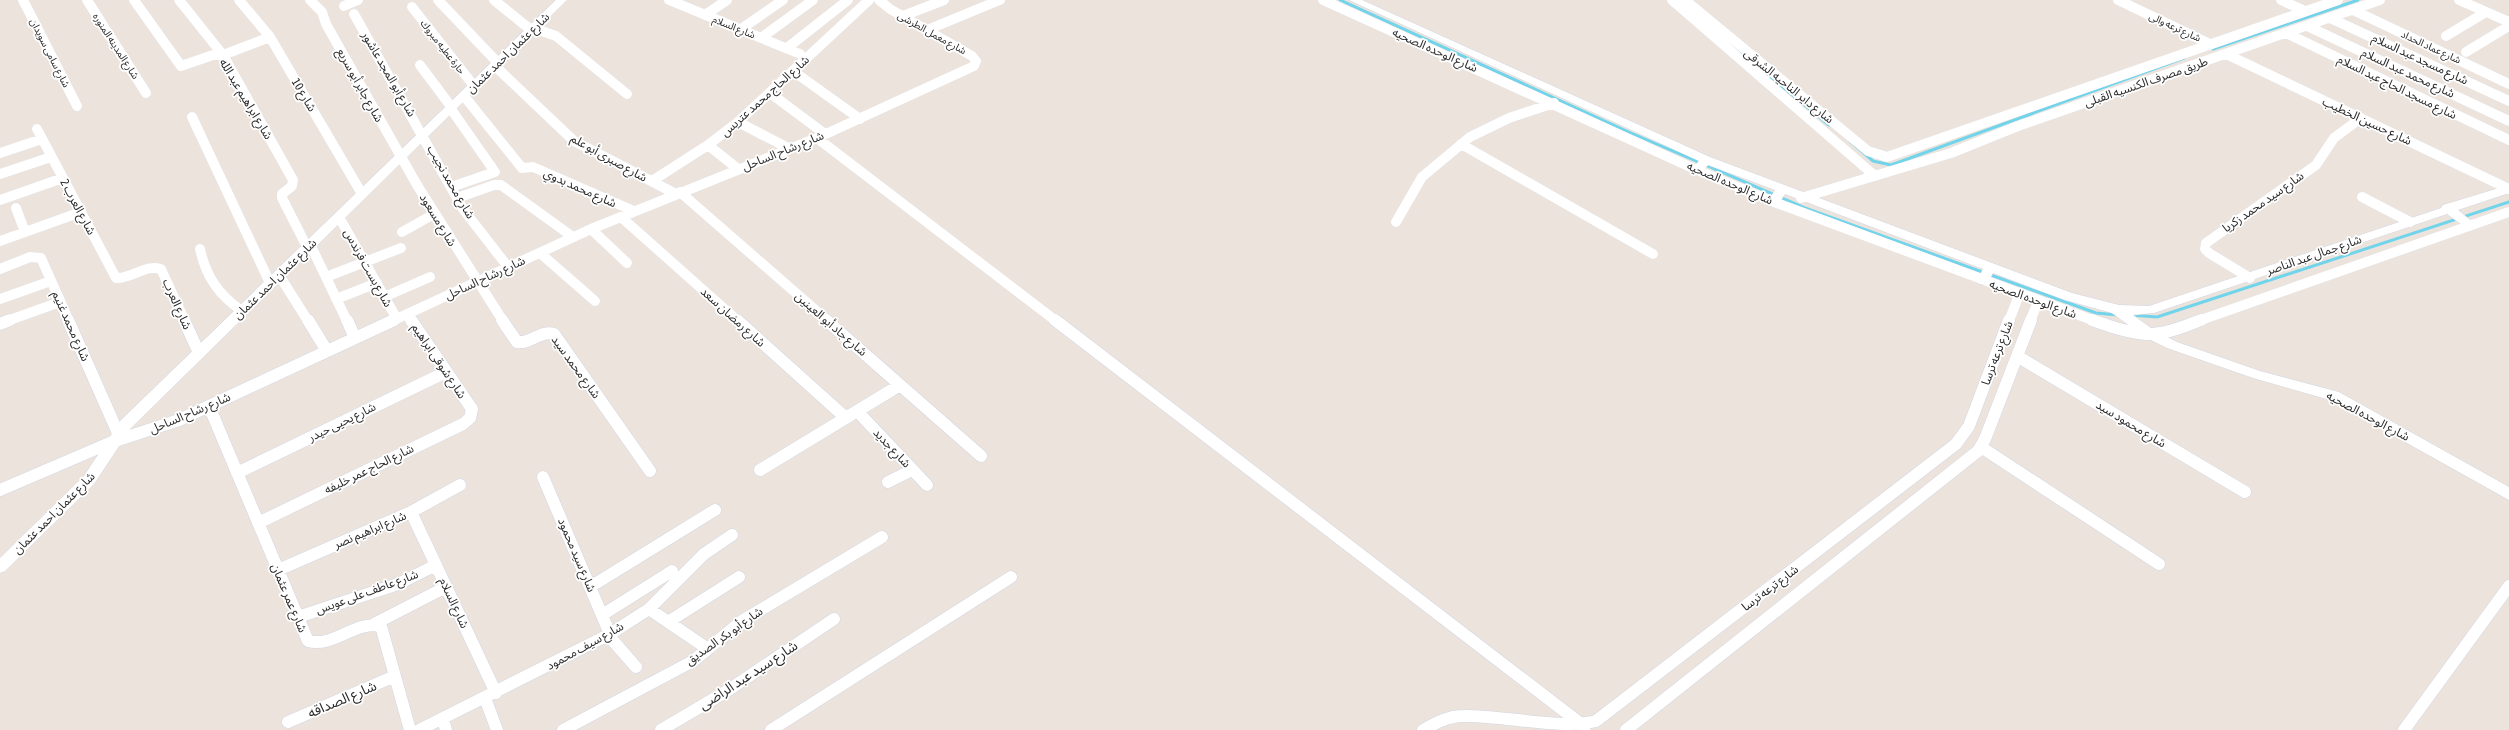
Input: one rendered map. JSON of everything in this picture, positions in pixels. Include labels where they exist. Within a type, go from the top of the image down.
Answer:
[{"type":"street","name":"شارع سامى سويدان","points":[[23,0],[77,106]]},
{"type":"street","name":"شارع المدينه المنوره","points":[[87,0],[146,93]]},
{"type":"street","name":"شارع ابراهيم عبد الله","points":[[134,0],[181,66],[213,55],[222,55],[294,180],[292,186],[282,194],[309,246]]},
{"type":"street","points":[[179,0],[222,55],[270,37]]},
{"type":"street","name":"شارع 10","points":[[239,0],[270,37],[362,194]]},
{"type":"street","name":"شارع جابر أبو سريع","points":[[310,0],[322,12],[326,24],[400,157]]},
{"type":"street","points":[[344,6],[358,0]]},
{"type":"street","name":"شارع صبرى أبو علم","points":[[438,0],[497,65],[574,141],[652,182],[678,193]]},
{"type":"street","points":[[494,0],[532,29],[556,36],[627,94]]},
{"type":"street","name":"شارع عثمان احمد عثمان","points":[[0,567],[89,480],[103,461],[115,438],[199,353],[400,157],[497,65],[562,0]]},
{"type":"street","name":"شارع السلام","points":[[669,0],[800,54]]},
{"type":"street","points":[[705,15],[727,0]]},
{"type":"street","points":[[765,0],[780,2]]},
{"type":"street","points":[[761,38],[813,0]]},
{"type":"street","points":[[787,48],[848,0]]},
{"type":"street","name":"شارع الحاج محمد عتريس","points":[[652,182],[708,146],[738,122],[869,0]]},
{"type":"street","name":"شارع معمل الطرشى","points":[[880,0],[903,16],[975,58],[976,64],[971,69]]},
{"type":"street","points":[[903,16],[944,0]]},
{"type":"street","points":[[927,30],[1000,0]]},
{"type":"street","name":"شارع الوحده الصحيه","points":[[1323,0],[1554,103],[1777,196],[1987,274],[2119,312],[2150,334]]},
{"type":"street","name":"شارع الوحده الصحيه","points":[[1354,0],[1702,165]]},
{"type":"street","name":"شارع داير الناحيه الشرقى","points":[[1672,0],[1875,176]]},
{"type":"street","name":"شارع داير الناحيه الشرقى","points":[[1685,0],[1868,151],[1887,157],[1898,154]]},
{"type":"street","name":"شارع ترعه والى","points":[[2118,0],[2210,44]]},
{"type":"street","points":[[2281,0],[2305,11]]},
{"type":"street","name":"طريق مصرف الكنسيه القبلى","points":[[1801,198],[1912,165],[2380,0]]},
{"type":"street","points":[[2459,0],[2509,22]]},
{"type":"street","name":"طريق مصرف الكنسيه القبلى","points":[[1898,154],[2334,1]]},
{"type":"street","name":"شارع عماد الحداد","points":[[2334,1],[2509,84]]},
{"type":"street","points":[[741,30],[780,2]]},
{"type":"street","name":"حارة عطيه مبروك","points":[[412,7],[474,86]]},
{"type":"street","points":[[2446,36],[2486,12]]},
{"type":"street","name":"شارع أبو المجد عاشور","points":[[354,14],[423,135]]},
{"type":"street","name":"شارع مسجد عبد السلام","points":[[2330,18],[2509,101]]},
{"type":"street","name":"شارع محمد عبد السلام","points":[[2307,26],[2509,121]]},
{"type":"street","points":[[2466,52],[2509,26]]},
{"type":"street","name":"شارع مسجد الحاج عبد السلام","points":[[2286,33],[2509,140]]},
{"type":"street","name":"شارع حسين الخطيب","points":[[2226,54],[2509,189]]},
{"type":"street","points":[[420,65],[495,171],[451,187]]},
{"type":"street","name":"شارع رشاح الساحل","points":[[0,490],[115,438],[152,430],[209,406],[591,229],[821,136],[971,69]]},
{"type":"street","points":[[793,71],[860,119]]},
{"type":"street","points":[[770,93],[821,136],[1585,727]]},
{"type":"street","name":"شارع محمد بدوي","points":[[464,96],[522,168],[533,167],[634,211]]},
{"type":"street","points":[[1396,222],[1422,177],[1461,144],[1498,122],[1554,103]]},
{"type":"street","points":[[192,117],[274,279],[327,351]]},
{"type":"street","name":"شارع سيد محمد زكريا","points":[[2250,278],[2205,250],[2206,243],[2316,165],[2334,138],[2361,118]]},
{"type":"street","points":[[738,122],[790,149]]},
{"type":"street","name":"شارع العرب 2","points":[[37,130],[116,278],[124,278]]},
{"type":"street","name":"شارع محمد نجيب","points":[[423,135],[457,198],[508,267]]},
{"type":"street","points":[[0,153],[42,139]]},
{"type":"street","points":[[1461,144],[1653,254]]},
{"type":"street","points":[[708,146],[738,169]]},
{"type":"street","points":[[1898,154],[1912,165]]},
{"type":"street","points":[[0,174],[52,157]]},
{"type":"street","name":"شارع مسعود","points":[[400,157],[475,282]]},
{"type":"street","points":[[0,200],[63,178]]},
{"type":"street","points":[[457,198],[494,185],[501,185],[573,237]]},
{"type":"street","name":"شارع جمال عبد الناصر","points":[[2119,312],[2150,310],[2250,278],[2509,189]]},
{"type":"street","name":"شارع جاد أبو العينين","points":[[678,193],[981,456]]},
{"type":"street","name":"شارع الوحده الصحيه","points":[[1777,196],[1801,198],[1987,274],[2018,295],[2122,331],[2150,334],[2245,371],[2334,396],[2509,494]]},
{"type":"street","points":[[2362,197],[2410,222]]},
{"type":"street","points":[[16,208],[24,232]]},
{"type":"street","points":[[2449,210],[2467,223]]},
{"type":"street","points":[[0,241],[81,212]]},
{"type":"street","name":"شارع جمال عبد الناصر","points":[[2150,334],[2174,330],[2467,223],[2509,212]]},
{"type":"street","points":[[402,232],[434,214]]},
{"type":"street","name":"شارع بست فرندس","points":[[339,217],[384,297],[402,316]]},
{"type":"street","name":"شارع رمضان سعد","points":[[621,217],[846,418]]},
{"type":"street","points":[[591,229],[627,263]]},
{"type":"street","points":[[309,246],[326,277],[354,338]]},
{"type":"street","points":[[326,277],[401,248]]},
{"type":"street","points":[[200,249],[202,264],[212,284],[227,301],[242,311]]},
{"type":"street","points":[[540,252],[596,301]]},
{"type":"street","name":"شارع محمد غنيم","points":[[0,268],[30,257],[38,257],[60,302],[115,438]]},
{"type":"street","name":"شارع العرب","points":[[124,278],[151,268],[161,269],[199,353]]},
{"type":"street","points":[[384,297],[430,277]]},
{"type":"street","points":[[0,299],[51,281]]},
{"type":"street","name":"شارع محمد سيد","points":[[475,282],[517,342],[526,342],[548,332],[554,334],[650,471]]},
{"type":"street","points":[[336,299],[377,283]]},
{"type":"street","name":"شارع ترعه ترسا","points":[[1423,730],[1441,720],[1452,717],[1496,725],[1565,728],[1585,727],[1596,721],[1956,444],[1969,426],[2018,295]]},
{"type":"street","points":[[0,324],[60,302]]},
{"type":"street","name":"شارع ترعه ترسا","points":[[1626,730],[1981,447],[2038,302]]},
{"type":"street","name":"شارع شوقى ابراهيم","points":[[402,316],[446,372],[472,409]]},
{"type":"street","name":"شارع محمود سيد","points":[[2017,356],[2245,492]]},
{"type":"street","name":"شارع يحيى حيدر","points":[[237,473],[446,372]]},
{"type":"street","points":[[760,470],[900,385]]},
{"type":"street","name":"شارع عمر عثمان","points":[[209,406],[308,641],[314,643],[374,624],[446,587]]},
{"type":"street","name":"شارع الحاج عمر خليفه","points":[[258,523],[462,424],[470,418],[472,409]]},
{"type":"street","name":"شارع جديد","points":[[857,411],[927,486]]},
{"type":"street","points":[[1981,447],[2159,564]]},
{"type":"street","points":[[888,482],[912,470]]},
{"type":"street","name":"شارع سيد محمود","points":[[544,477],[609,634],[636,667]]},
{"type":"street","name":"شارع ابراهيم نصر","points":[[278,570],[411,512],[460,484]]},
{"type":"street","points":[[590,586],[715,510]]},
{"type":"street","name":"شارع السلام","points":[[411,512],[446,587],[491,696],[496,730]]},
{"type":"street","name":"شارع سيف محمود","points":[[419,730],[445,724],[491,696],[609,634],[648,609],[699,559],[732,535]]},
{"type":"street","name":"شارع أبو بكر الصديق","points":[[563,730],[693,660],[742,621],[882,537]]},
{"type":"street","name":"شارع عاطف على عويس","points":[[298,617],[398,584],[436,565]]},
{"type":"street","points":[[602,615],[672,571]]},
{"type":"street","points":[[668,622],[739,577]]},
{"type":"street","points":[[771,730],[1011,577]]},
{"type":"street","points":[[2404,730],[2509,586]]},
{"type":"street","points":[[648,609],[708,649]]},
{"type":"street","name":"شارع سيد عبد الراضى","points":[[661,730],[726,691],[834,619]]},
{"type":"street","points":[[374,624],[382,629],[410,730]]},
{"type":"street","name":"شارع الصداقه","points":[[288,722],[395,676]]},
{"type":"waterway","points":[[1340,0],[1631,133],[1805,208],[2096,313],[2118,315]]},
{"type":"waterway","points":[[2213,49],[2358,0]]},
{"type":"waterway","points":[[1721,36],[1829,125]]},
{"type":"waterway","points":[[1850,141],[1873,161],[1891,165],[2184,58]]},
{"type":"waterway","points":[[2130,315],[2157,317],[2509,202]]}]
